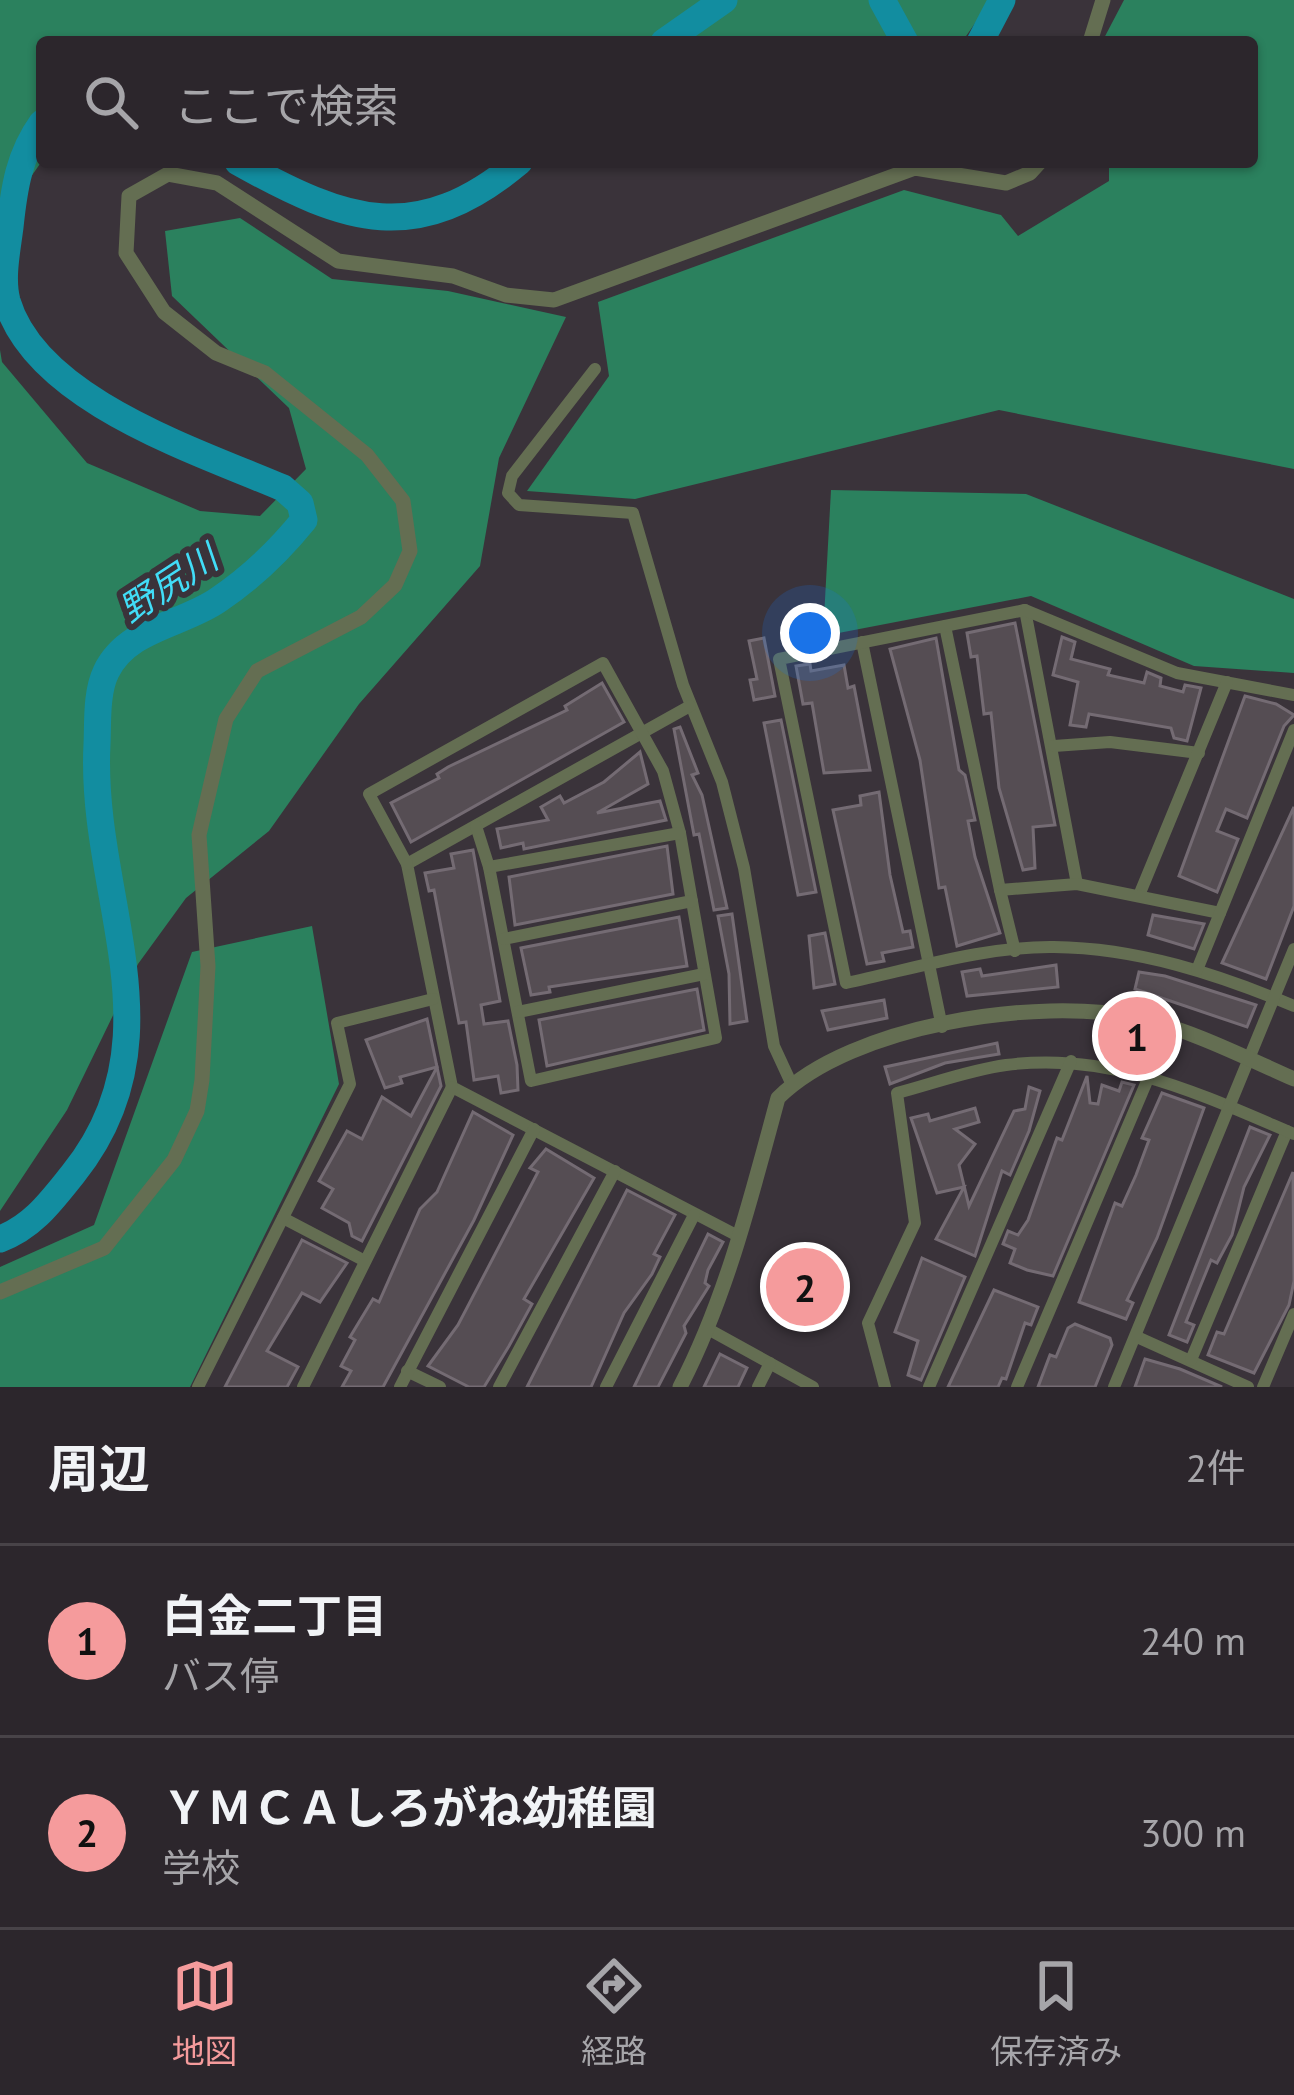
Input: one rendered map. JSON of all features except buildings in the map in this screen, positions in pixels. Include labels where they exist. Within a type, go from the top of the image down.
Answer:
[{"type":"street","points":[[1092,36],[1103,0]]},
{"type":"street","points":[[0,1292],[104,1248],[174,1160],[196,1111],[202,1080],[208,966],[199,835],[226,719],[257,671],[361,616],[395,585],[410,551],[403,501],[367,455],[266,373],[216,353],[164,312],[126,253],[129,196],[168,173],[217,183],[338,261],[453,276],[506,295],[554,300],[915,168],[1006,183],[1035,168]]},
{"type":"street","points":[[595,369],[512,476],[508,493],[519,505],[634,513],[690,706],[722,782],[744,868],[774,1046],[792,1084]]},
{"type":"street","points":[[1025,610],[1077,884]]},
{"type":"street","points":[[1294,695],[1177,673],[1025,610],[779,659],[846,983],[1052,946],[1136,954],[1197,970],[1294,1006]]},
{"type":"street","points":[[945,626],[1015,951]]},
{"type":"street","points":[[862,642],[942,1027]]},
{"type":"street","points":[[302,1387],[452,1087],[406,864],[369,794],[603,663],[663,771],[680,833],[716,1038],[531,1081],[490,867],[476,826]]},
{"type":"street","points":[[1140,893],[1227,682]]},
{"type":"street","points":[[406,864],[690,706]]},
{"type":"street","points":[[1197,970],[1294,730]]},
{"type":"street","points":[[1054,746],[1110,742],[1198,753]]},
{"type":"street","points":[[490,867],[680,833]]},
{"type":"street","points":[[1000,890],[1077,884],[1140,893],[1220,913]]},
{"type":"street","points":[[504,939],[692,901]]},
{"type":"street","points":[[1114,1387],[1294,950]]},
{"type":"street","points":[[518,1012],[704,974]]},
{"type":"street","points":[[198,1387],[350,1084],[337,1023],[433,999]]},
{"type":"street","points":[[680,1387],[708,1328],[740,1237],[778,1098],[792,1084],[865,1043],[1041,1011],[1100,1012],[1141,1019],[1294,1078]]},
{"type":"street","points":[[929,1387],[1071,1061]]},
{"type":"street","points":[[885,1387],[868,1323],[915,1223],[897,1093],[1004,1065],[1071,1061],[1150,1074],[1290,1132],[1191,1360]]},
{"type":"street","points":[[1018,1387],[1150,1074]]},
{"type":"street","points":[[452,1087],[740,1237]]},
{"type":"street","points":[[400,1387],[534,1129]]},
{"type":"street","points":[[499,1387],[615,1171]]},
{"type":"street","points":[[606,1387],[694,1215]]},
{"type":"street","points":[[283,1218],[365,1261]]},
{"type":"street","points":[[1263,1387],[1294,1314]]},
{"type":"street","points":[[708,1328],[813,1387]]},
{"type":"street","points":[[1137,1337],[1248,1387]]},
{"type":"street","points":[[758,1387],[770,1363]]},
{"type":"street","points":[[407,1371],[440,1387]]},
{"type":"green space","points":[[0,0],[991,0],[966,36],[36,36],[37,168],[0,221]]},
{"type":"green space","points":[[1124,0],[1294,0],[1294,469],[999,410],[635,499],[527,491],[609,376],[598,302],[904,190],[1001,215],[1018,236],[1109,181],[1109,168],[1258,168],[1258,36],[1105,36]]},
{"type":"green space","points":[[240,218],[332,279],[448,291],[566,317],[499,458],[480,566],[359,704],[269,831],[186,898],[138,964],[67,1110],[0,1211],[0,350],[2,362],[87,463],[200,511],[260,516],[306,469],[289,408],[172,296],[165,231]]},
{"type":"green space","points":[[831,490],[1026,494],[1294,599],[1294,673],[1194,666],[1031,596],[823,636]]},
{"type":"green space","points":[[312,926],[339,1084],[190,1387],[0,1387],[0,1267],[94,1225],[192,952]]},
{"type":"waterway","name":"野尻川","points":[[673,36],[724,0]]},
{"type":"waterway","name":"野尻川","points":[[882,0],[902,36]]},
{"type":"waterway","name":"野尻川","points":[[983,36],[1002,0]]},
{"type":"waterway","name":"野尻川","points":[[0,1239],[32,1220],[73,1174],[105,1122],[122,1070],[127,1018],[123,965],[98,800],[98,708],[106,672],[115,657],[141,636],[204,608],[242,582],[304,520],[300,503],[283,488],[166,439],[84,394],[50,367],[24,336],[7,301],[5,264],[19,172],[36,133]]},
{"type":"waterway","name":"野尻川","points":[[249,168],[314,200],[381,217],[447,206],[511,168]]},
{"type":"place","name":"白金二丁目","points":[[1137,1036]]},
{"type":"place","name":"ＹＭＣＡしろがね幼稚園","points":[[805,1287]]}]
